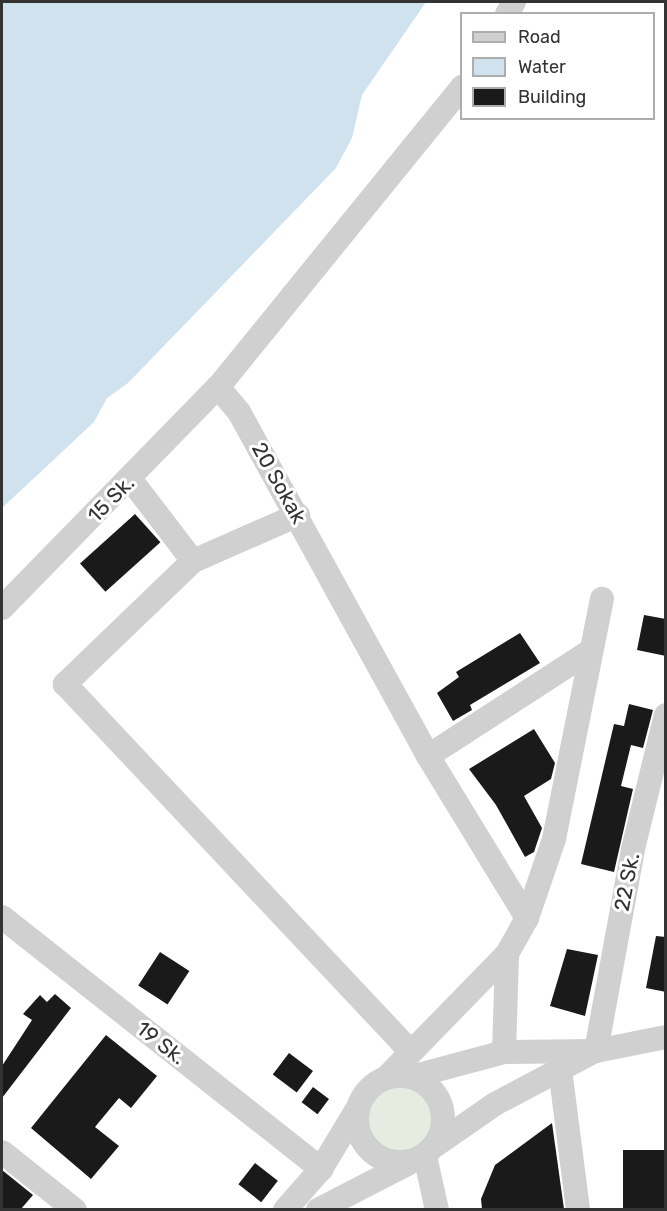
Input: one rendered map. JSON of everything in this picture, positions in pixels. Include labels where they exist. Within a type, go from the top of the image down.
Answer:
[{"type":"street","points":[[218,387],[460,89]]},
{"type":"street","name":"15 Sk.","points":[[2,608],[131,480],[218,387]]},
{"type":"street","name":"20 Sokak","points":[[218,387],[239,412],[298,515],[428,756],[527,918]]},
{"type":"street","points":[[131,480],[193,561]]},
{"type":"street","points":[[298,515],[193,561],[65,684],[411,1052]]},
{"type":"street","points":[[285,1209],[321,1169],[373,1085],[386,1078],[507,954],[527,918],[554,839],[602,599]]},
{"type":"street","points":[[428,756],[590,651]]},
{"type":"street","name":"22 Sk.","points":[[596,1051],[633,849],[666,715]]},
{"type":"street","name":"19 Sk.","points":[[2,917],[321,1169]]},
{"type":"street","points":[[504,1052],[507,954]]},
{"type":"street","points":[[386,1078],[411,1077],[504,1052],[596,1051],[666,1037]]},
{"type":"street","points":[[318,1209],[424,1154],[495,1104],[596,1051]]},
{"type":"street","points":[[560,1069],[578,1209]]},
{"type":"street","points":[[357,1109],[356,1124],[369,1150],[388,1161],[424,1154],[442,1131],[441,1103],[434,1091],[411,1077]]},
{"type":"street","points":[[2,1152],[75,1209]]},
{"type":"street","points":[[424,1154],[437,1209]]},
{"type":"shaded area","points":[[394,1088],[406,1088],[423,1097],[430,1108],[432,1120],[430,1132],[423,1143],[406,1152],[394,1152],[382,1147],[373,1138],[368,1126],[368,1114],[373,1102],[382,1093]]},
{"type":"water","points":[[2,2],[426,2],[362,95],[352,138],[336,168],[128,383],[107,398],[94,422],[2,508]]},
{"type":"building","points":[[135,514],[160,542],[105,592],[80,564]]},
{"type":"building","points":[[644,615],[666,619],[666,656],[637,650]]},
{"type":"building","points":[[520,633],[540,663],[470,705],[472,710],[453,721],[437,693],[459,677],[456,672]]},
{"type":"building","points":[[629,704],[653,710],[643,748],[631,745],[621,786],[633,789],[614,872],[581,864],[614,724],[624,726]]},
{"type":"building","points":[[534,729],[555,763],[551,779],[524,796],[542,828],[534,852],[525,857],[496,805],[469,769]]},
{"type":"building","points":[[656,936],[666,937],[666,992],[646,988]]},
{"type":"building","points":[[567,949],[598,955],[585,1016],[550,1006]]},
{"type":"building","points":[[160,952],[189,971],[168,1005],[138,986]]},
{"type":"building","points":[[55,994],[71,1008],[2,1098],[2,1066],[32,1020],[23,1014],[40,995],[47,1002]]},
{"type":"building","points":[[106,1035],[157,1076],[131,1108],[119,1098],[95,1127],[119,1146],[91,1179],[31,1128]]},
{"type":"building","points":[[289,1053],[313,1071],[297,1093],[273,1075]]},
{"type":"building","points":[[313,1087],[329,1099],[318,1114],[302,1102]]},
{"type":"building","points":[[552,1123],[564,1209],[482,1209],[481,1199],[495,1165]]},
{"type":"building","points":[[623,1150],[666,1150],[666,1209],[623,1209]]},
{"type":"building","points":[[255,1163],[278,1181],[261,1202],[238,1184]]},
{"type":"building","points":[[2,1170],[33,1195],[21,1209],[2,1209]]}]
